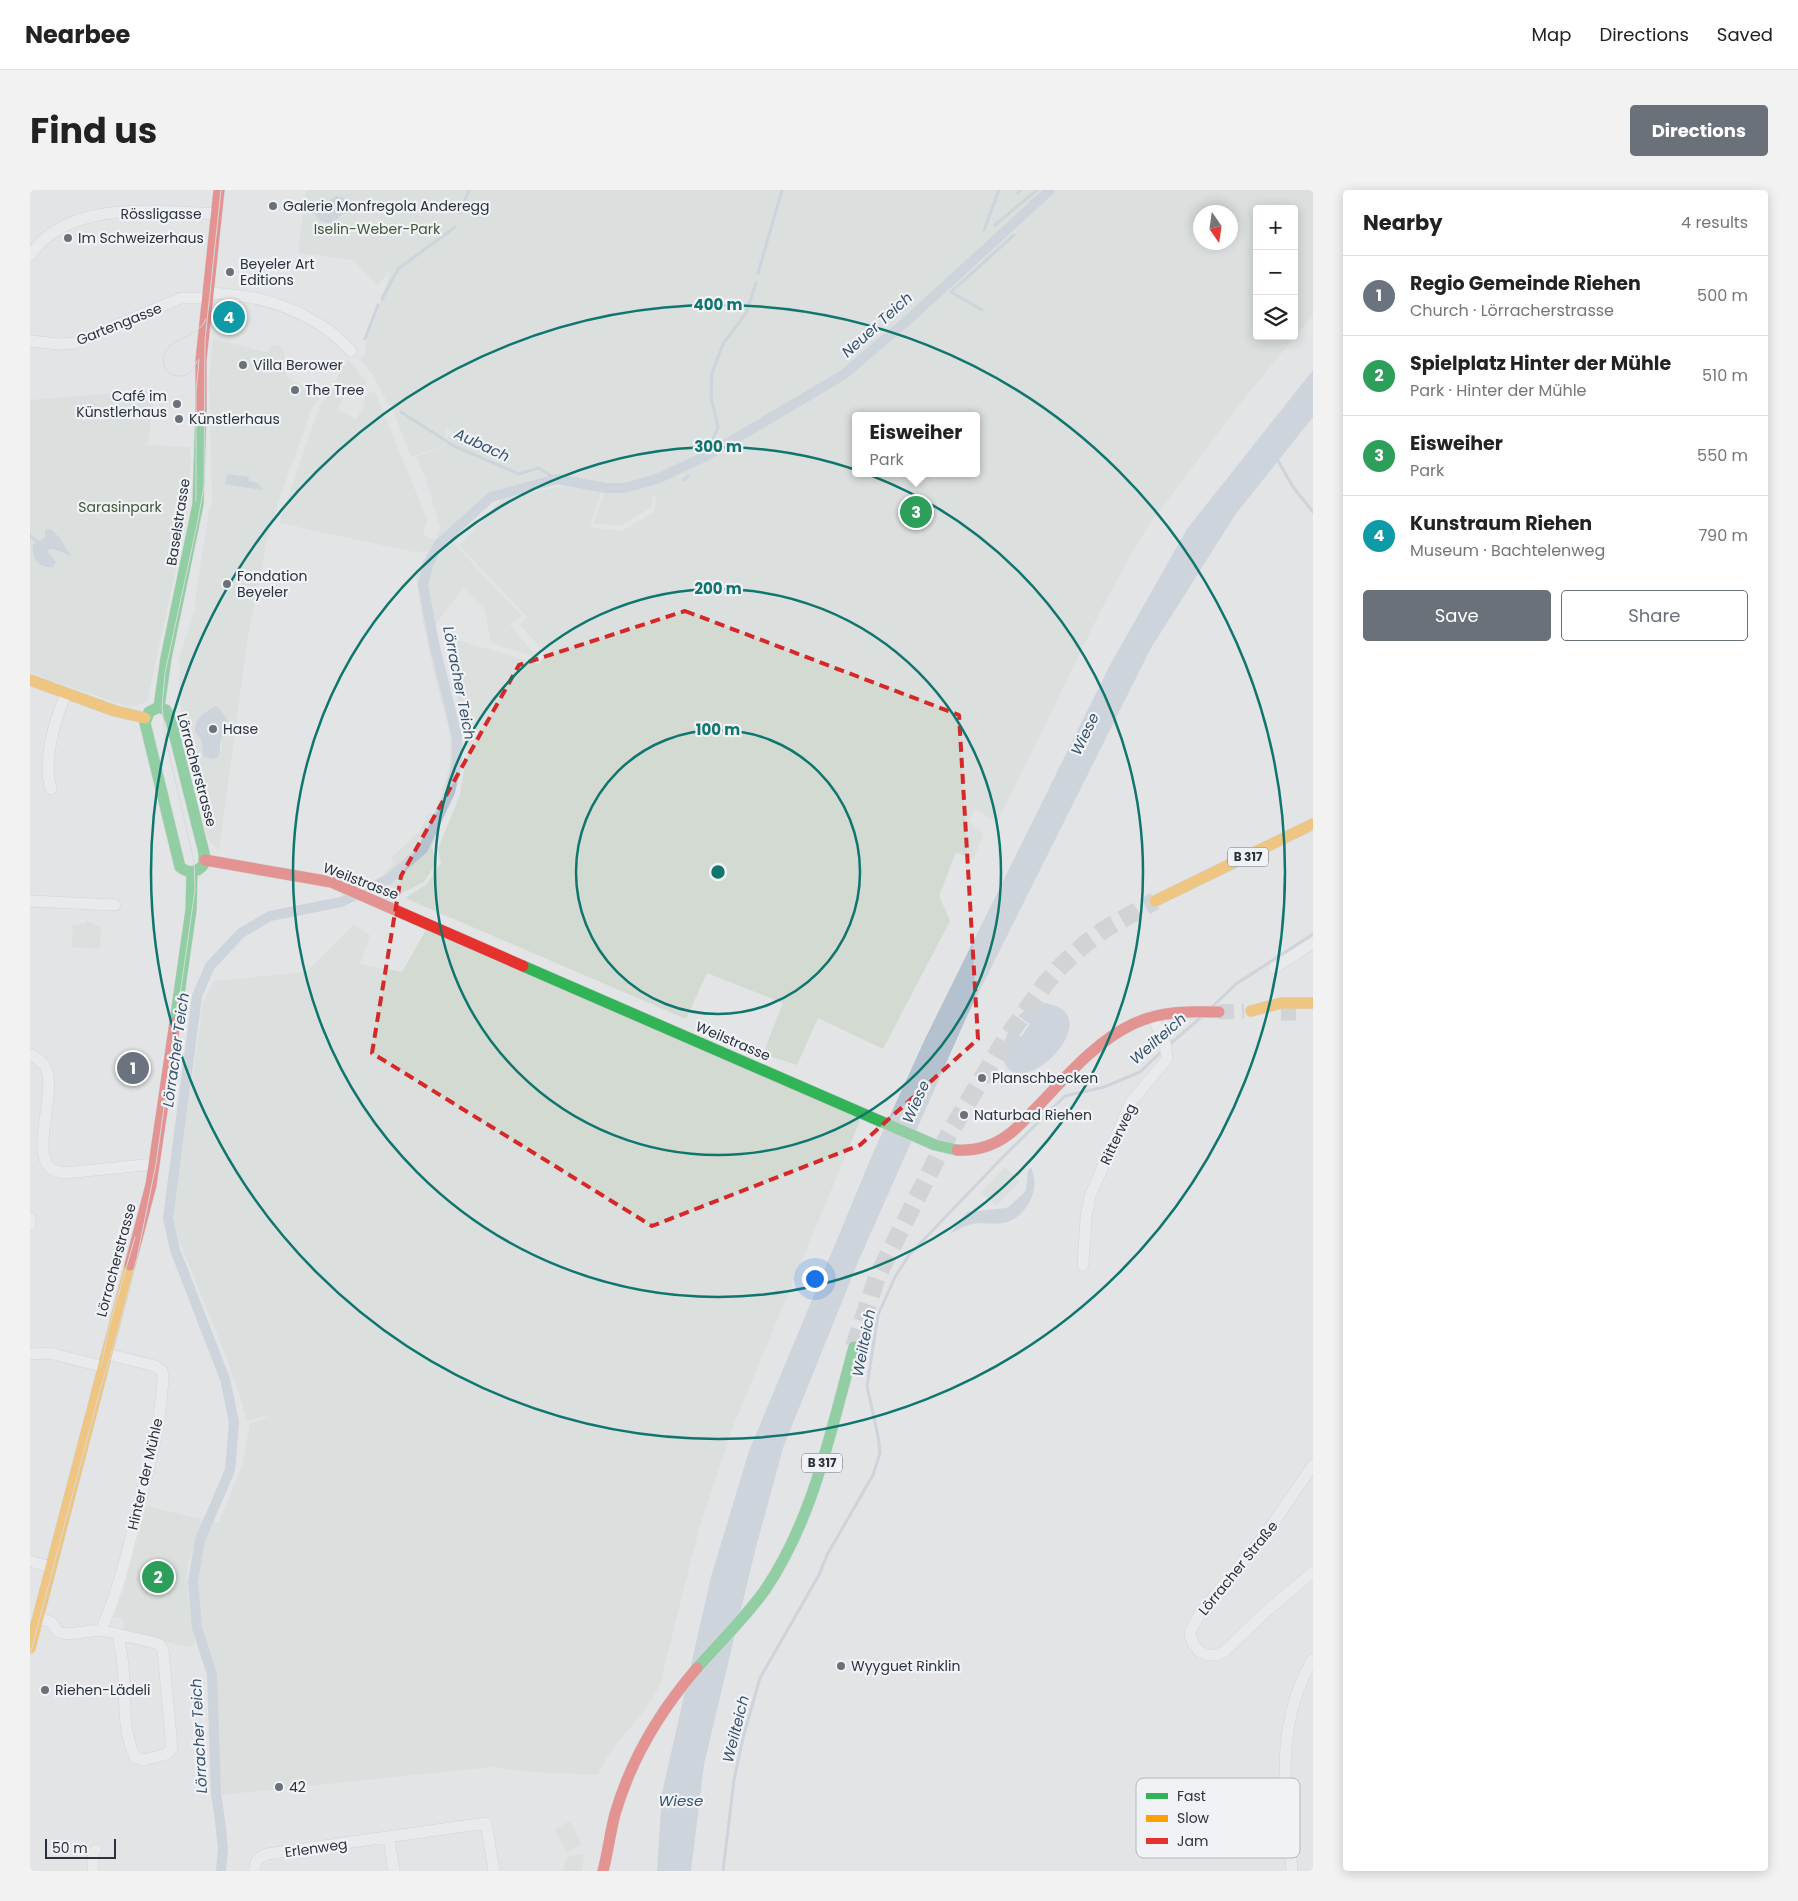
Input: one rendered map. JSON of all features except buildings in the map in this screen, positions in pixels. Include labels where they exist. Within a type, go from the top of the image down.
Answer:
[{"type":"main road","name":"Baselstrasse","points":[[159,708],[166,658],[198,504],[200,477],[200,378],[219,190]]},
{"type":"main road","points":[[30,680],[131,716],[145,718],[180,866],[186,872],[192,872],[202,868],[205,860]]},
{"type":"main road","name":"Lörracherstrasse","points":[[145,718],[153,708],[164,709],[168,713],[205,860]]},
{"type":"main road","name":"B 317","points":[[1155,901],[1297,834],[1313,824]]},
{"type":"main road","points":[[1297,834],[1313,834]]},
{"type":"main road","name":"Weilstrasse","points":[[205,860],[331,882],[931,1143],[950,1149],[969,1150],[985,1147],[1001,1140],[1014,1130],[1109,1037],[1135,1022],[1172,1012],[1215,1012]]},
{"type":"main road","name":"Lörracherstrasse","points":[[30,1648],[147,1204],[191,910],[192,872]]},
{"type":"main road","points":[[1281,1013],[1247,1011],[1281,1003],[1313,1003]]},
{"type":"main road","name":"B 317","points":[[605,1869],[615,1816],[626,1781],[647,1737],[671,1700],[745,1616],[775,1574],[795,1538],[819,1471],[854,1347]]},
{"type":"street","name":"Rössligasse","points":[[30,256],[41,241],[62,226],[80,219],[141,211],[217,214]]},
{"type":"street","name":"Gartengasse","points":[[30,341],[59,344],[75,343],[181,298],[207,296],[254,298],[283,308],[315,322],[351,350]]},
{"type":"street","points":[[51,789],[47,772],[52,737],[56,719],[66,693]]},
{"type":"street","points":[[30,901],[115,905]]},
{"type":"street","points":[[1274,968],[1313,943]]},
{"type":"street","name":"Ritterweg","points":[[1083,1265],[1085,1221],[1090,1196],[1131,1102],[1167,1059],[1166,1047],[1152,1016]]},
{"type":"street","points":[[30,1054],[45,1067],[48,1079],[43,1156],[51,1168],[65,1173],[154,1164]]},
{"type":"street","points":[[30,1218],[30,1225]]},
{"type":"street","points":[[30,1354],[50,1353],[104,1367]]},
{"type":"street","name":"Hinter der Mühle","points":[[101,1630],[118,1586],[151,1460],[163,1377],[162,1371],[155,1366],[107,1354]]},
{"type":"street","name":"Lörracher Straße","points":[[1313,1465],[1266,1534],[1203,1610],[1191,1630],[1190,1635],[1194,1645],[1200,1652],[1208,1655],[1217,1655],[1225,1652],[1262,1615],[1313,1572]]},
{"type":"street","points":[[30,1561],[51,1566]]},
{"type":"street","points":[[38,1618],[52,1622],[58,1632],[67,1634],[101,1630],[118,1634],[159,1644],[163,1650],[172,1748],[168,1754],[143,1760],[135,1757],[130,1748],[126,1727],[122,1657],[118,1634]]},
{"type":"street","points":[[1285,1778],[1288,1719],[1301,1682],[1313,1660]]},
{"type":"street","points":[[394,1871],[389,1838],[486,1823],[494,1871]]},
{"type":"street","name":"Erlenweg","points":[[255,1871],[255,1863],[267,1854],[389,1838]]},
{"type":"street","points":[[93,1871],[93,1853],[96,1850]]},
{"type":"street","points":[[1291,1858],[1292,1871]]},
{"type":"highlighted area","points":[[685,611],[959,715],[978,1039],[860,1145],[652,1226],[372,1053],[401,876],[519,665]]},
{"type":"green space","name":"Iselin-Weber-Park","points":[[306,190],[1313,190],[1313,314],[1298,332],[1298,205],[1253,205],[1253,340],[1292,340],[1235,410],[1148,526],[1100,612],[997,823],[975,809],[969,821],[983,834],[974,859],[956,852],[939,896],[950,921],[883,1049],[818,1018],[797,1065],[763,1054],[783,1003],[707,973],[686,1019],[405,898],[427,884],[441,863],[438,849],[460,795],[467,751],[446,637],[539,664],[546,654],[520,625],[527,617],[459,546],[501,499],[577,483],[601,493],[590,527],[622,531],[654,512],[656,498],[653,496],[652,507],[622,525],[593,524],[604,493],[572,476],[540,482],[490,495],[449,538],[522,616],[510,625],[537,657],[491,643],[485,610],[463,588],[435,625],[461,749],[458,767],[446,810],[432,846],[436,863],[424,882],[386,901],[376,883],[393,863],[392,857],[420,831],[427,815],[435,812],[450,765],[450,733],[436,682],[423,622],[416,576],[428,551],[414,552],[279,523],[319,408],[348,360],[367,382],[355,396],[347,391],[338,409],[356,420],[365,403],[363,401],[370,391],[376,394],[427,519],[423,535],[436,540],[440,527],[426,480],[416,457],[444,447],[447,435],[458,435],[446,429],[443,446],[411,457],[392,407],[388,404],[373,375],[360,359],[365,354],[366,344],[391,271],[377,285],[353,260],[298,253]]},
{"type":"green space","points":[[213,338],[264,352],[269,352],[271,345],[280,346],[285,356],[287,376],[293,381],[322,394],[312,408],[279,500],[266,544],[247,642],[219,851],[208,839],[183,738],[179,676],[181,663],[178,662],[196,607],[194,606],[210,505],[212,505],[209,381]],"holes":[[[222,710],[227,731],[222,737],[221,752],[202,750],[201,740],[195,732],[195,726]]]},
{"type":"green space","name":"Sarasinpark","points":[[155,390],[148,445],[190,447],[191,463],[187,518],[147,702],[129,707],[30,673],[30,400]]},
{"type":"green space","points":[[86,921],[95,924],[95,926],[101,926],[100,949],[72,947],[73,925],[85,924]]},
{"type":"green space","points":[[354,924],[370,935],[360,964],[402,972],[429,925],[861,1112],[859,1123],[732,1429],[699,1529],[660,1684],[646,1708],[611,1751],[598,1775],[533,1772],[492,1767],[220,1795],[216,1674],[199,1620],[198,1560],[211,1521],[219,1522],[242,1466],[250,1424],[275,1414],[247,1421],[230,1367],[181,1246],[174,1220],[173,1211],[203,1003],[214,981],[306,972]]},
{"type":"green space","points":[[1005,1167],[1020,1182],[996,1206],[981,1192]]},
{"type":"green space","points":[[146,1506],[205,1520],[187,1564],[188,1595],[195,1645],[189,1647],[123,1632],[124,1624],[122,1617],[114,1617],[124,1590]]},
{"type":"green space","points":[[570,1821],[581,1845],[567,1852],[555,1829]]},
{"type":"green space","points":[[584,1854],[582,1871],[563,1871],[566,1857]]},
{"type":"water","points":[[337,196],[347,199],[349,207],[352,209],[349,213],[329,223],[318,219],[314,212],[315,207]]},
{"type":"water","name":"Wiese","points":[[1313,370],[1313,417],[1235,515],[1151,648],[967,1016],[858,1262],[783,1448],[755,1551],[704,1764],[691,1871],[657,1871],[662,1793],[711,1577],[749,1451],[873,1153],[925,1039],[1110,665],[1187,529]]},
{"type":"water","points":[[227,474],[249,477],[248,481],[258,483],[263,490],[225,484]]},
{"type":"water","points":[[50,529],[59,537],[67,550],[65,553],[49,549],[48,552],[56,562],[53,567],[43,566],[34,558],[33,554],[33,544],[45,538],[45,530]]},
{"type":"water","points":[[216,706],[229,723],[221,739],[218,757],[213,759],[204,757],[201,740],[195,733],[195,728],[198,719]]},
{"type":"water","points":[[1044,1003],[1063,1010],[1069,1022],[1067,1036],[1058,1051],[1044,1064],[1029,1072],[1015,1073],[1005,1064],[1003,1059],[1003,1050],[1007,1036],[1014,1022],[1021,1014],[1029,1008]]},
{"type":"water","points":[[1031,1167],[1034,1178],[1033,1193],[1031,1200],[1022,1213],[1010,1221],[995,1224],[972,1224],[950,1234],[967,1212],[1007,1208],[1026,1190],[1028,1171]]},
{"type":"pier","points":[[1017,1015],[1030,1024],[1021,1037],[1008,1028]]},
{"type":"waterway","points":[[460,213],[469,190]]},
{"type":"waterway","points":[[758,273],[782,190]]},
{"type":"waterway","points":[[984,230],[999,190]]},
{"type":"waterway","points":[[995,225],[1037,190]]},
{"type":"waterway","name":"Lörracher Teich","points":[[221,1871],[223,1849],[216,1794],[212,1674],[197,1628],[193,1581],[200,1540],[230,1470],[234,1422],[225,1379],[175,1250],[168,1218],[197,996],[210,966],[241,933],[270,916],[341,902],[389,879],[423,849],[450,792],[457,762],[457,737],[434,643],[423,585],[428,565],[439,544],[491,497],[557,479],[606,488],[625,488],[659,478],[706,456],[843,375],[909,319],[1050,190]]},
{"type":"waterway","points":[[382,299],[398,269],[455,227]]},
{"type":"waterway","points":[[952,291],[1014,235]]},
{"type":"waterway","points":[[706,456],[718,427],[711,397],[712,373],[723,344],[746,313],[756,283]]},
{"type":"waterway","points":[[951,292],[982,310]]},
{"type":"waterway","points":[[365,339],[378,305]]},
{"type":"waterway","name":"Aubach","points":[[401,412],[454,446],[519,474],[538,468],[557,479]]},
{"type":"waterway","name":"Weilteich","points":[[1277,459],[1293,487],[1313,512]]},
{"type":"waterway","points":[[684,480],[688,476]]},
{"type":"waterway","points":[[30,536],[38,542]]},
{"type":"waterway","name":"Weilteich","points":[[1213,1006],[1236,984],[1313,934]]},
{"type":"waterway","name":"Weilteich","points":[[1168,1046],[1201,1017]]},
{"type":"waterway","name":"Weilteich","points":[[723,1871],[734,1780],[743,1738],[760,1678],[873,1475],[880,1453],[867,1386],[878,1315],[895,1277],[909,1255],[1001,1159],[1065,1096],[1104,1087],[1140,1072],[1163,1050]]},
{"type":"tunnel","points":[[854,1347],[877,1277],[949,1134],[1005,1040],[1045,984],[1061,966],[1105,929],[1155,901]]},
{"type":"tunnel","points":[[1219,1012],[1244,1011]]},
{"type":"tunnel","points":[[1281,1013],[1301,1013]]},
{"type":"tram line","points":[[30,1655],[137,1258],[156,1164],[195,890],[194,861],[166,741],[162,708],[165,673],[204,486],[205,340],[221,190]]},
{"type":"tram line","points":[[197,361],[188,374],[179,376],[165,369],[163,357],[171,345],[197,330],[206,319]]},
{"type":"tram line","points":[[196,501],[196,391],[199,359]]},
{"type":"tram line","points":[[101,1367],[108,1331],[135,1237]]},
{"type":"traffic: fast","points":[[159,707],[166,658],[198,504],[201,409]]},
{"type":"traffic: fast","points":[[159,707],[166,710],[171,721],[204,853],[204,864],[193,872],[180,867],[145,723],[149,712],[159,707]]},
{"type":"traffic: fast","points":[[175,1022],[191,910],[192,872]]},
{"type":"traffic: fast","points":[[523,966],[935,1145],[957,1150]]},
{"type":"traffic: fast","points":[[697,1668],[741,1620],[765,1590],[782,1562],[809,1503],[829,1441],[854,1347]]},
{"type":"traffic: slow","points":[[30,680],[115,711],[145,718]]},
{"type":"traffic: slow","points":[[1155,901],[1313,824]]},
{"type":"traffic: slow","points":[[1251,1011],[1281,1003],[1313,1003]]},
{"type":"traffic: slow","points":[[30,1648],[130,1265]]},
{"type":"traffic: jam","points":[[201,409],[201,360],[219,190]]},
{"type":"traffic: jam","points":[[205,860],[331,882],[523,966]]},
{"type":"traffic: jam","points":[[957,1150],[984,1147],[1008,1135],[1094,1050],[1119,1031],[1143,1020],[1164,1014],[1219,1012]]},
{"type":"traffic: jam","points":[[130,1265],[151,1185],[175,1022]]},
{"type":"traffic: jam","points":[[603,1871],[615,1814],[629,1774],[648,1736],[671,1701],[697,1668]]},
{"type":"place","name":"Galerie Monfregola Anderegg","points":[[273,206]]},
{"type":"place","name":"Im Schweizerhaus","points":[[68,238]]},
{"type":"place","name":"Beyeler Art Editions","points":[[230,272]]},
{"type":"place","name":"Kunstraum Riehen","points":[[229,317]]},
{"type":"place","name":"Villa Berower","points":[[243,365]]},
{"type":"place","name":"The Tree","points":[[295,390]]},
{"type":"place","name":"Café im Künstlerhaus","points":[[177,404]]},
{"type":"place","name":"Künstlerhaus","points":[[179,419]]},
{"type":"place","name":"Eisweiher","points":[[916,512]]},
{"type":"place","name":"Fondation Beyeler","points":[[227,584]]},
{"type":"place","name":"Hase","points":[[213,729]]},
{"type":"place","name":"Regio Gemeinde Riehen","points":[[133,1068]]},
{"type":"place","name":"Planschbecken","points":[[982,1078]]},
{"type":"place","name":"Naturbad Riehen","points":[[964,1115]]},
{"type":"place","name":"Spielplatz Hinter der Mühle","points":[[158,1577]]},
{"type":"place","name":"Wyyguet Rinklin","points":[[841,1666]]},
{"type":"place","name":"Riehen-Lädeli","points":[[45,1690]]},
{"type":"place","name":"42","points":[[279,1787]]},
{"type":"water label","name":"Neuer Teich","points":[[877,325]]}]
